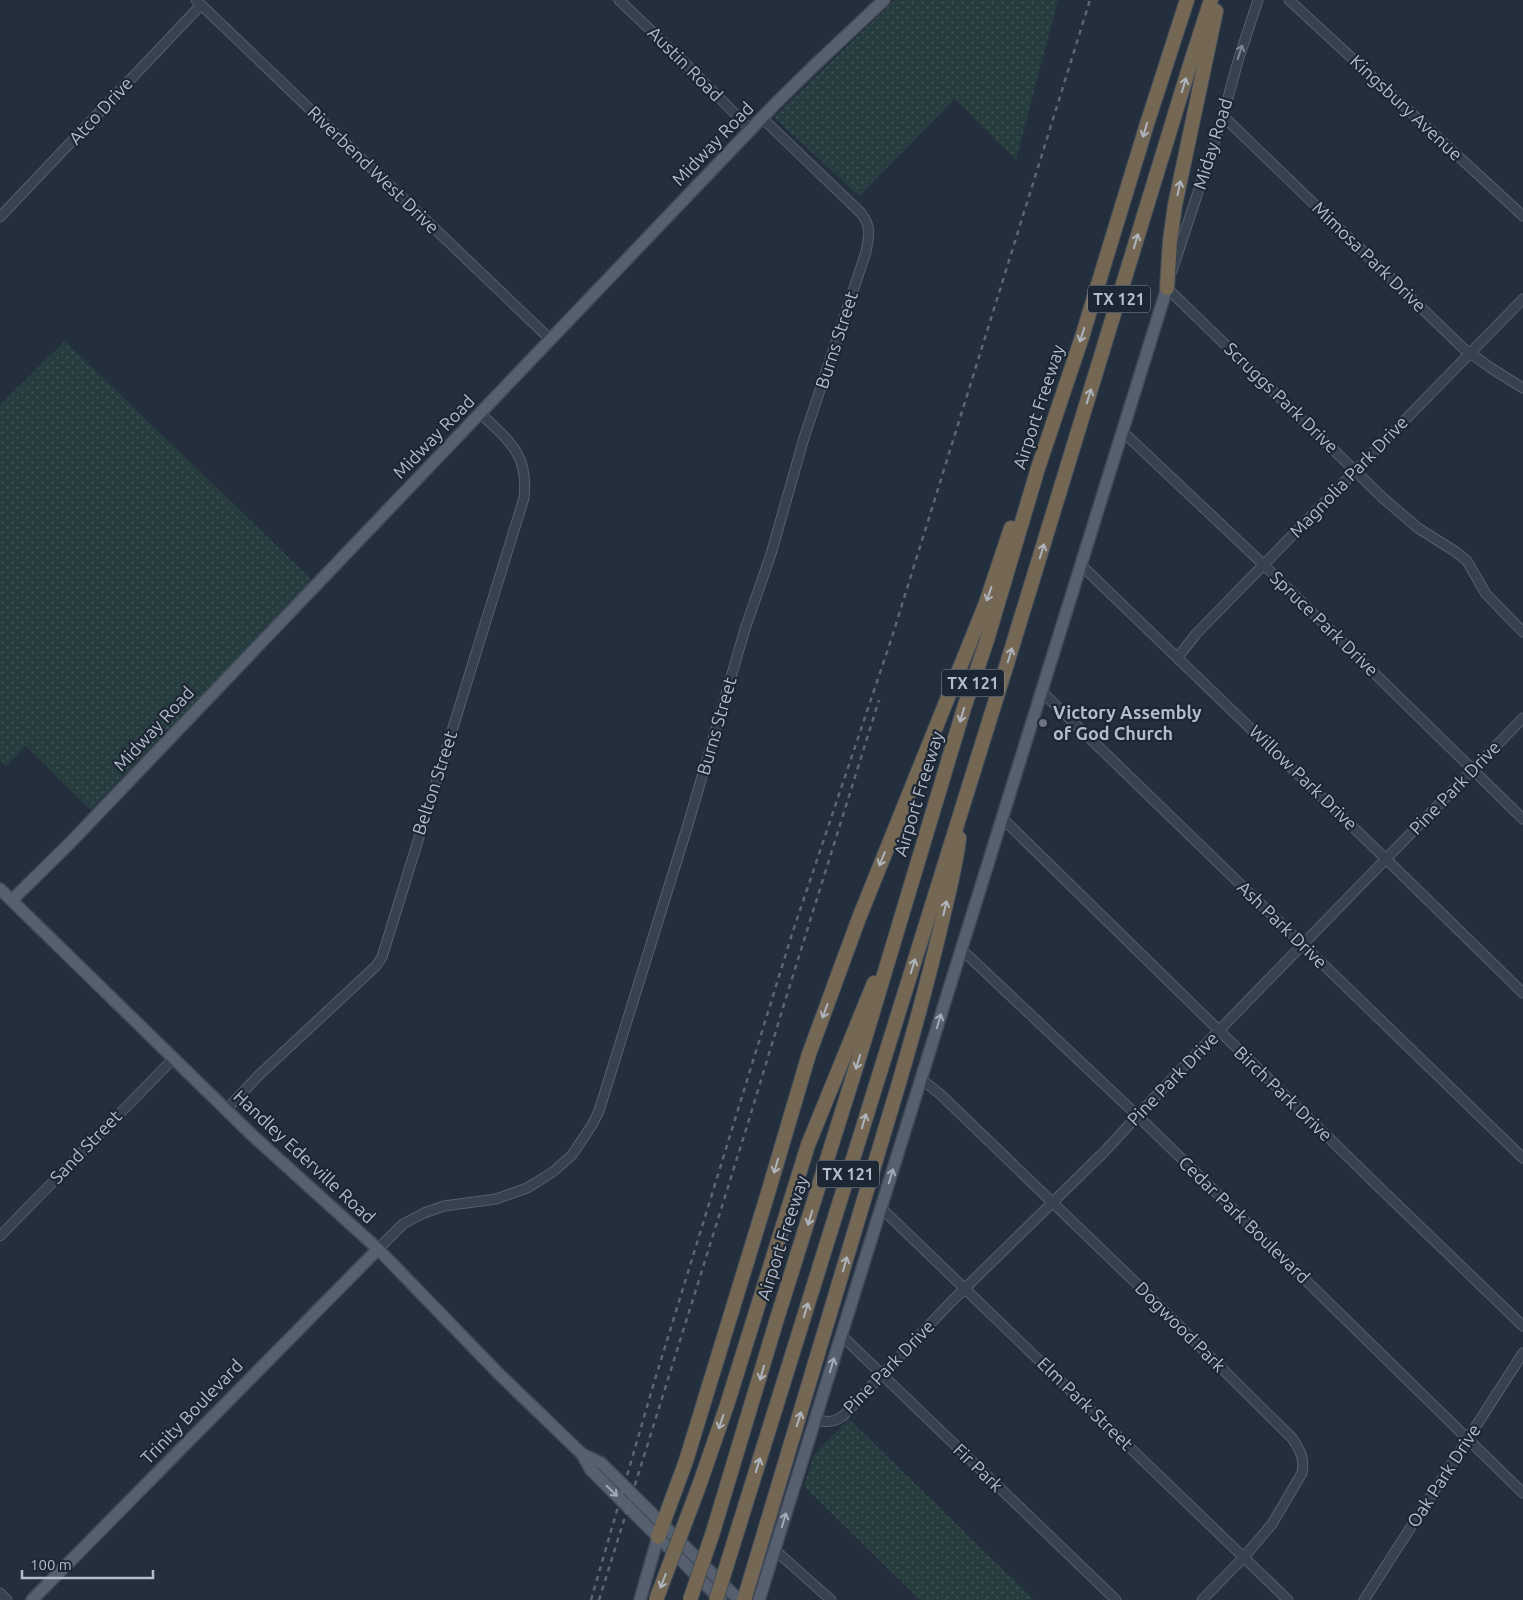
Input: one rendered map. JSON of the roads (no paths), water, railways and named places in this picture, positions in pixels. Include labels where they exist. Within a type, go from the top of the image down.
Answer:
[{"type":"highway","name":"Airport Freeway","points":[[690,1600],[908,898],[1038,468],[1082,337],[1187,0]]},
{"type":"highway","name":"TX 121","points":[[716,1600],[1211,0]]},
{"type":"highway","points":[[1167,288],[1170,241],[1175,205],[1218,0]]},
{"type":"highway","points":[[660,1531],[686,1461],[809,1054],[859,918],[986,603],[1022,497],[1038,468]]},
{"type":"highway","points":[[744,1600],[917,1019],[957,854],[963,802]]},
{"type":"highway","points":[[656,1600],[727,1405],[808,1145],[908,898]]},
{"type":"main road","name":"Midway Road","points":[[12,900],[70,843],[762,118],[884,0]]},
{"type":"main road","points":[[759,1600],[1167,288]]},
{"type":"main road","name":"Handley Ederville Road","points":[[0,889],[226,1110],[378,1249],[499,1374],[582,1454],[601,1463],[721,1600]]},
{"type":"main road","name":"Trinity Boulevard","points":[[32,1600],[378,1249]]},
{"type":"main road","points":[[640,1600],[660,1531]]},
{"type":"main road","name":"Handley Ederville Road","points":[[660,1531],[739,1600]]},
{"type":"street","name":"Austin Road","points":[[619,0],[751,130]]},
{"type":"street","name":"Miday Road","points":[[1167,288],[1223,116],[1238,61],[1258,0]]},
{"type":"street","name":"Kingsbury Avenue","points":[[1289,0],[1523,216]]},
{"type":"street","name":"Atco Drive","points":[[0,217],[199,2]]},
{"type":"street","name":"Riverbend West Drive","points":[[199,2],[551,340]]},
{"type":"street","name":"Mimosa Park Drive","points":[[1223,116],[1464,348],[1523,388]]},
{"type":"street","name":"Burns Street","points":[[378,1249],[403,1224],[424,1214],[444,1206],[496,1199],[532,1185],[554,1171],[572,1155],[599,1111],[687,828],[745,629],[771,554],[804,438],[866,252],[870,230],[861,214],[762,118]]},
{"type":"street","name":"Scruggs Park Drive","points":[[1167,288],[1383,498],[1418,528],[1456,552],[1466,561],[1486,594],[1523,632]]},
{"type":"street","name":"Magnolia Park Drive","points":[[1178,657],[1196,634],[1523,299]]},
{"type":"street","name":"Belton Street","points":[[226,1110],[259,1075],[376,966],[382,956],[524,498],[525,473],[519,456],[508,440],[480,414]]},
{"type":"street","name":"Spruce Park Drive","points":[[1122,431],[1264,565],[1523,819]]},
{"type":"street","name":"Willow Park Drive","points":[[1081,565],[1523,993]]},
{"type":"street","name":"Ash Park Drive","points":[[1042,691],[1523,1158]]},
{"type":"street","name":"Pine Park Drive","points":[[815,1420],[829,1422],[838,1420],[965,1288],[1105,1151],[1523,718]]},
{"type":"street","name":"Birch Park Drive","points":[[1002,818],[1523,1326]]},
{"type":"street","name":"Cedar Park Boulevard","points":[[961,949],[1138,1116],[1523,1493]]},
{"type":"street","name":"Sand Street","points":[[0,1236],[173,1059]]},
{"type":"street","name":"Dogwood Park","points":[[921,1079],[940,1094],[1136,1283],[1292,1438],[1302,1453],[1304,1464],[1302,1472],[1272,1524],[1244,1557],[1202,1600]]},
{"type":"street","name":"Elm Park Street","points":[[881,1208],[1288,1600]]},
{"type":"street","name":"Fir Park","points":[[841,1336],[1116,1600]]},
{"type":"street","name":"Oak Park Drive","points":[[1364,1600],[1523,1353]]},
{"type":"street","points":[[775,1550],[830,1600]]},
{"type":"street","points":[[0,1593],[7,1600]]},
{"type":"railway","points":[[591,1600],[653,1386],[792,934],[891,640],[1090,0]]},
{"type":"railway","points":[[599,1600],[879,700]]},
{"type":"place","name":"Victory Assembly of God Church","points":[[1043,723]]}]
